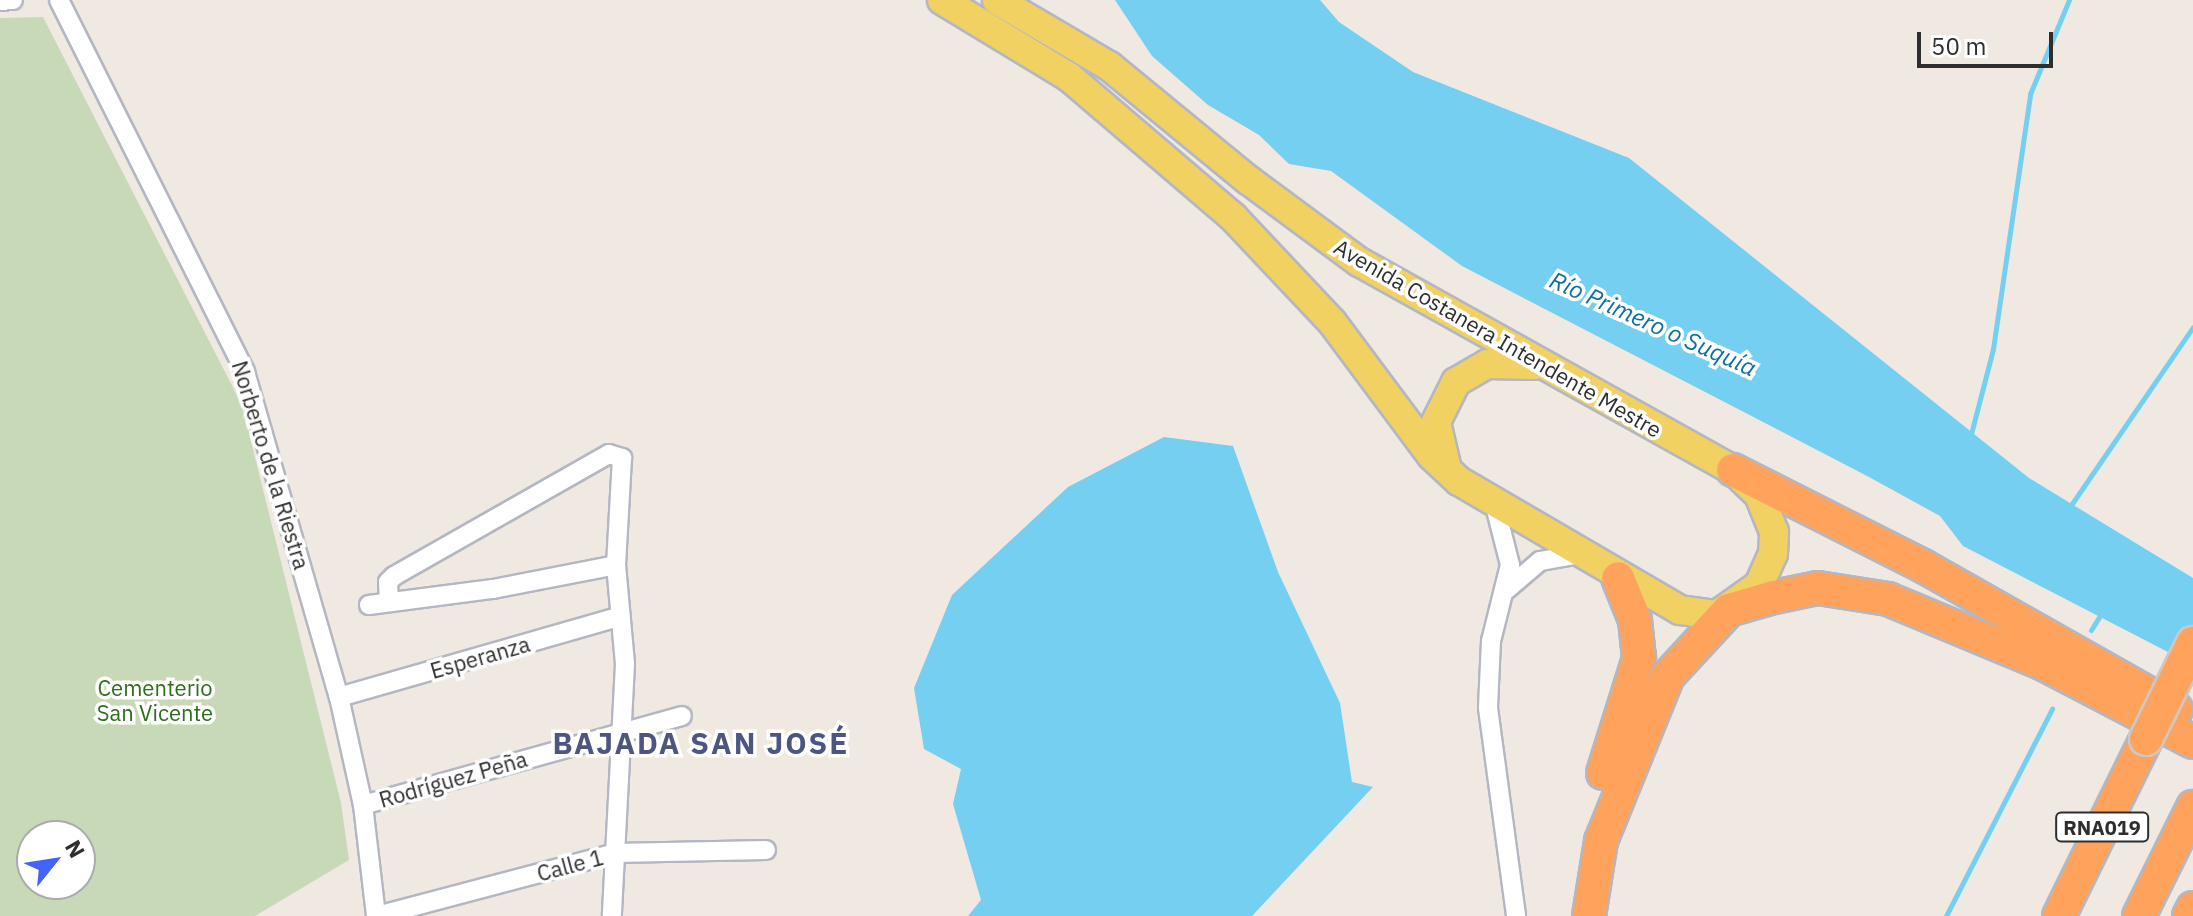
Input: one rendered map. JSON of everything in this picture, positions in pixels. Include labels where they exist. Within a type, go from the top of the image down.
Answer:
[{"type":"highway","points":[[1733,470],[1923,566],[2193,718]]},
{"type":"highway","points":[[1569,916],[1584,825],[1630,698],[1639,658],[1635,620],[1618,578]]},
{"type":"highway","points":[[1589,916],[1601,841],[1659,693],[1681,657],[1729,610],[1798,591],[1865,592],[2042,663],[2193,742]]},
{"type":"highway","name":"RNA019","points":[[2059,916],[2193,643]]},
{"type":"highway","name":"RNA019","points":[[2139,916],[2193,807]]},
{"type":"highway","points":[[2034,916],[2092,847]]},
{"type":"highway","points":[[2189,916],[2193,908]]},
{"type":"main road","points":[[942,0],[1069,77],[1233,217],[1332,322],[1432,456],[1459,481],[1495,506],[1618,578],[1680,610],[1706,616],[1729,610]]},
{"type":"main road","name":"Avenida Costanera Intendente Mestre","points":[[997,0],[1109,66],[1248,180],[1359,262],[1547,370],[1733,470],[1759,495],[1775,542],[1759,585],[1729,610]]},
{"type":"main road","points":[[1459,481],[1445,462],[1436,436],[1441,404],[1456,382],[1477,367],[1499,361],[1547,370]]},
{"type":"street","points":[[0,1],[13,0]]},
{"type":"street","name":"Norberto de la Riestra","points":[[59,0],[245,372],[339,697],[363,805],[377,916]]},
{"type":"street","points":[[389,602],[388,582],[394,576],[617,454],[624,468],[616,565],[625,664],[612,916]]},
{"type":"street","points":[[1495,506],[1509,549],[1503,593],[1491,641],[1488,708],[1516,916]]},
{"type":"street","points":[[1503,593],[1540,561],[1580,554]]},
{"type":"street","points":[[369,605],[517,585],[616,565]]},
{"type":"street","name":"Esperanza","points":[[339,697],[621,616]]},
{"type":"street","name":"Rodríguez Peña","points":[[363,805],[682,716]]},
{"type":"street","name":"Calle 1","points":[[377,916],[615,853],[766,850]]},
{"type":"green space","name":"Cementerio San Vicente","points":[[43,17],[242,405],[341,803],[349,860],[255,916],[0,916],[0,18]]},
{"type":"water","name":"Río Primero o Suquía","points":[[1115,0],[1320,0],[1339,22],[1413,72],[1629,158],[2029,478],[2193,578],[2193,665],[1963,546],[1940,516],[1869,477],[1462,266],[1331,171],[1289,164],[1259,135],[1208,105],[1152,56]]},
{"type":"water","points":[[1164,437],[1233,446],[1278,572],[1340,703],[1352,782],[1373,787],[1252,916],[968,916],[981,900],[953,804],[961,769],[924,749],[914,688],[952,595],[1068,487]]},
{"type":"waterway","points":[[1971,434],[1993,349],[2030,94],[2069,0]]},
{"type":"waterway","points":[[2069,508],[2193,327]]},
{"type":"waterway","points":[[2091,630],[2101,614]]},
{"type":"waterway","points":[[1946,916],[2052,709]]},
{"type":"district","name":"BAJADA SAN JOSÉ","points":[[701,743]]}]
